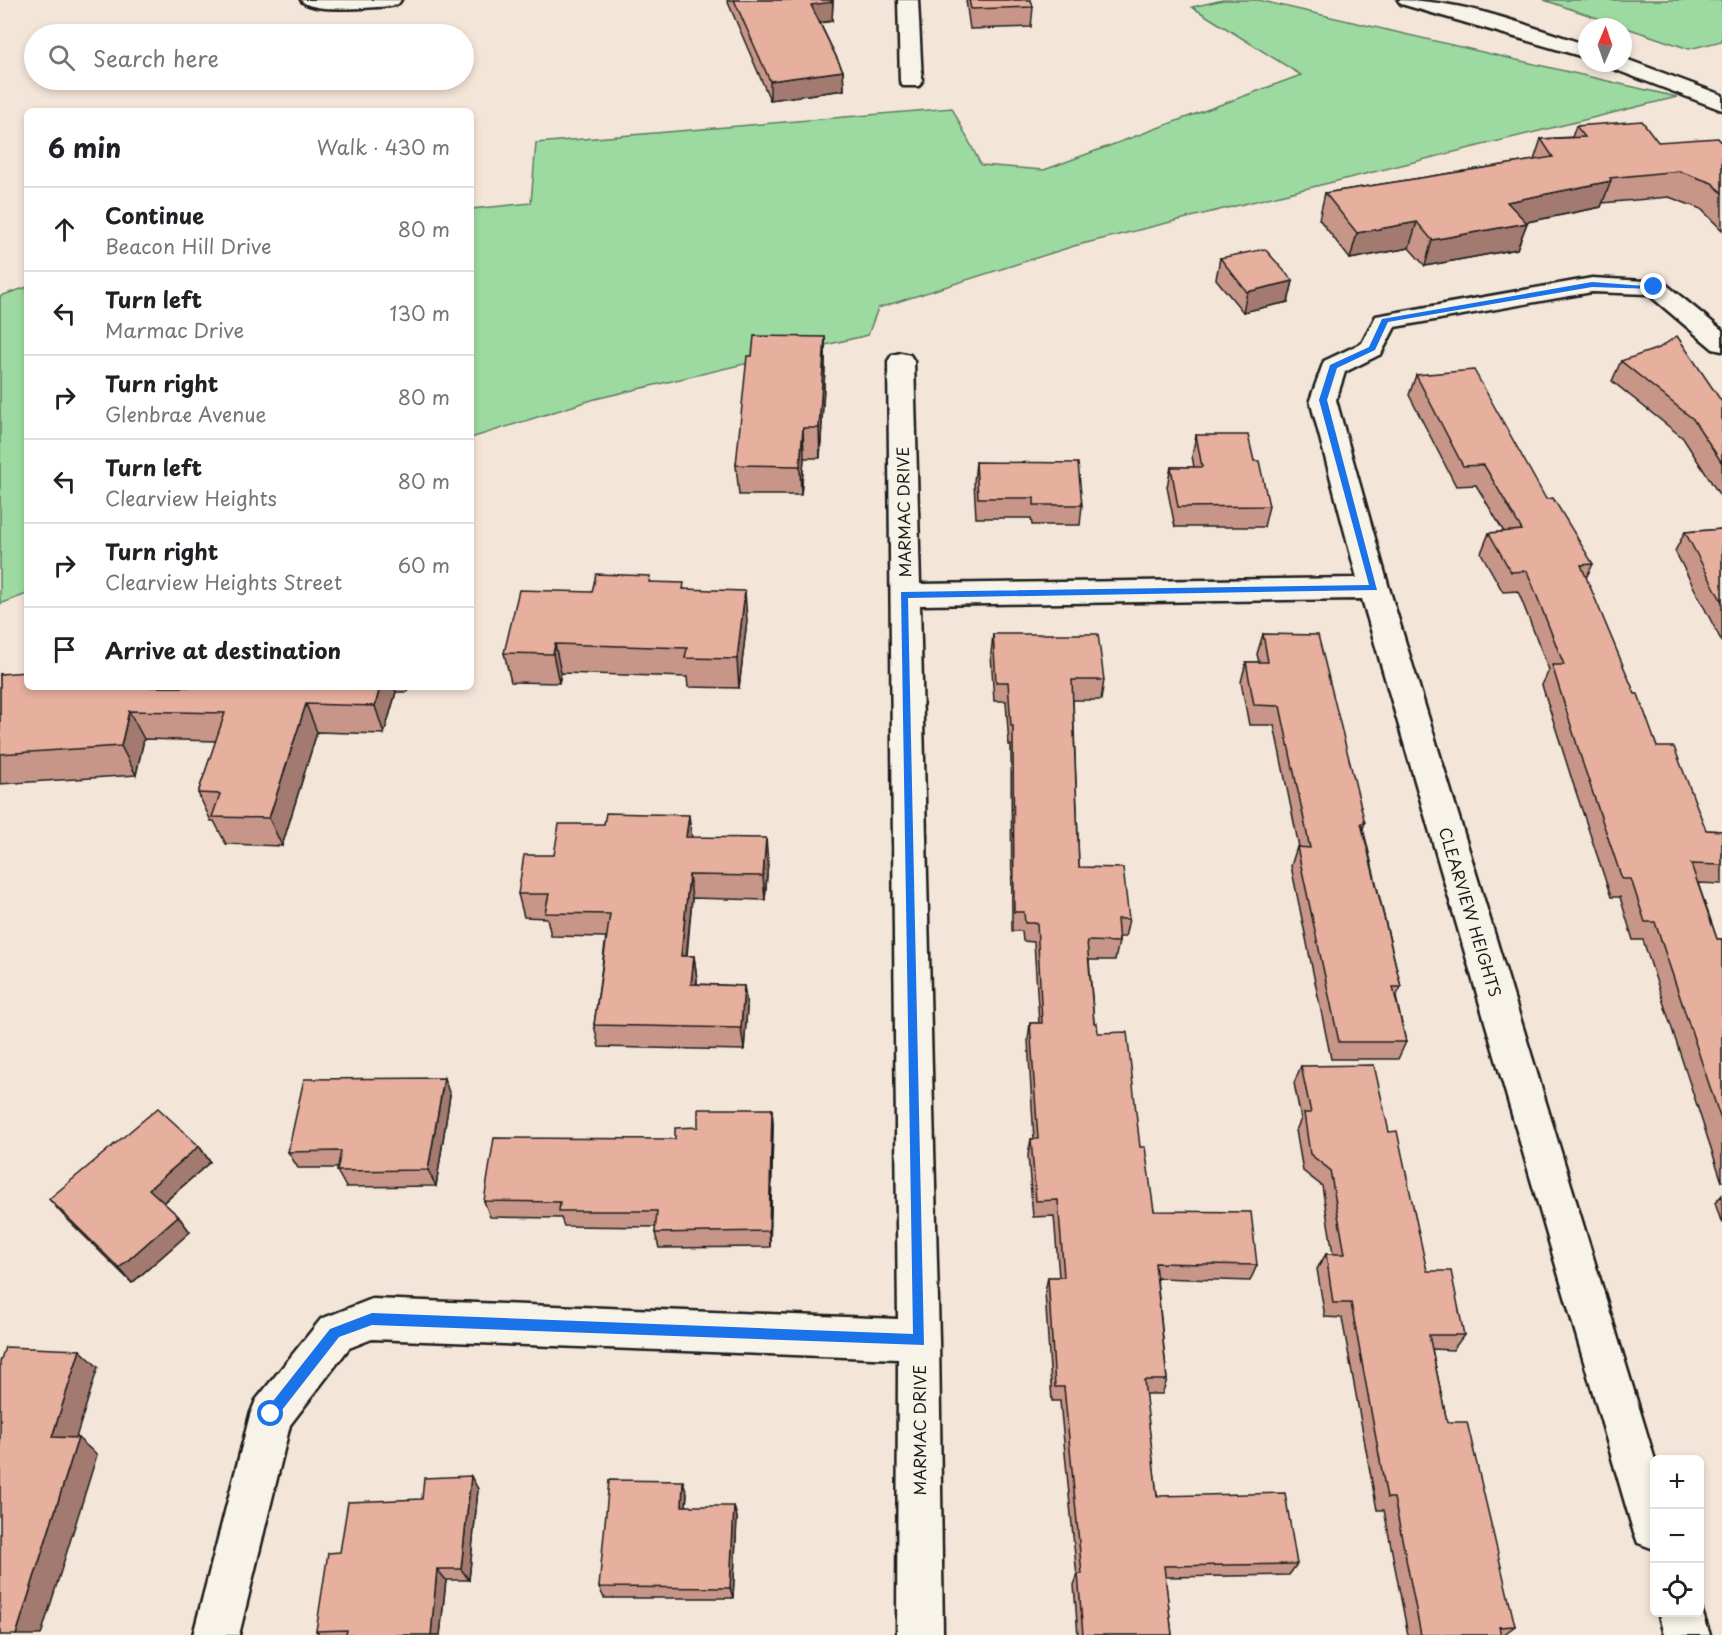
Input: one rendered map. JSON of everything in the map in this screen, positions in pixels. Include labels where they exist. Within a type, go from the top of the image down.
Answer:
[{"type":"street","points":[[311,0],[317,2],[391,0]]},
{"type":"street","points":[[908,0],[911,81]]},
{"type":"street","points":[[1408,0],[1526,32],[1578,49]]},
{"type":"street","points":[[1632,68],[1722,103]]},
{"type":"street","name":"CLEARVIEW HEIGHTS","points":[[1650,1514],[1374,588],[1323,400],[1333,367],[1372,348],[1385,321],[1592,285],[1654,287],[1722,343]]},
{"type":"street","name":"MARMAC DRIVE","points":[[901,361],[919,1340],[920,1635]]},
{"type":"street","points":[[904,595],[1374,588]]},
{"type":"street","points":[[216,1635],[271,1414],[334,1333],[372,1319],[919,1340]]},
{"type":"street","points":[[1682,1617],[1687,1635]]},
{"type":"green space","points":[[1223,0],[1258,0],[1677,97],[1074,246],[878,308],[868,335],[595,399],[474,437],[474,209],[531,203],[536,143],[952,108],[981,165],[1044,170],[1301,75],[1192,7]]},
{"type":"green space","points":[[1544,0],[1722,0],[1722,41],[1689,49],[1632,30],[1632,18],[1597,18]]},
{"type":"green space","points":[[24,288],[24,595],[0,604],[0,296]]},
{"type":"building","points":[[734,0],[831,0],[832,2],[811,5],[843,71],[770,81]]},
{"type":"building","points":[[969,0],[1031,0],[1033,7],[971,9]]},
{"type":"building","points":[[1642,121],[1658,142],[1718,138],[1722,143],[1722,193],[1712,183],[1679,171],[1610,178],[1611,181],[1507,202],[1527,223],[1432,240],[1417,222],[1357,233],[1325,193],[1553,157],[1541,139],[1585,137],[1576,126]]},
{"type":"building","points":[[1265,249],[1293,281],[1247,292],[1220,258]]},
{"type":"building","points":[[754,336],[825,337],[819,428],[803,428],[800,466],[736,465],[747,356],[752,356]]},
{"type":"building","points":[[1677,336],[1722,402],[1722,463],[1693,419],[1621,361],[1659,348]]},
{"type":"building","points":[[1474,370],[1546,499],[1553,498],[1593,564],[1581,565],[1635,694],[1638,694],[1657,747],[1674,747],[1706,830],[1722,831],[1722,865],[1691,864],[1717,939],[1722,939],[1722,1123],[1655,922],[1645,922],[1631,879],[1622,879],[1552,665],[1564,665],[1527,571],[1511,572],[1489,533],[1522,530],[1484,465],[1463,466],[1416,375]]},
{"type":"building","points":[[1196,435],[1248,435],[1254,461],[1259,461],[1269,506],[1178,507],[1171,467],[1202,467]]},
{"type":"building","points":[[976,462],[1078,463],[1082,505],[1034,505],[1034,498],[978,498]]},
{"type":"building","points":[[1722,529],[1722,602],[1685,532]]},
{"type":"building","points":[[596,574],[650,576],[649,582],[684,583],[683,589],[745,591],[737,659],[685,658],[687,648],[555,644],[553,654],[504,653],[519,590],[592,592]]},
{"type":"building","points":[[993,634],[1098,634],[1104,680],[1072,680],[1079,867],[1123,868],[1129,919],[1117,919],[1119,942],[1087,941],[1094,1023],[1097,1023],[1098,1033],[1127,1032],[1140,1147],[1145,1147],[1154,1211],[1251,1212],[1257,1265],[1155,1263],[1167,1380],[1144,1380],[1157,1496],[1285,1493],[1297,1564],[1164,1566],[1172,1635],[1083,1635],[1078,1574],[1082,1574],[1064,1387],[1055,1387],[1048,1277],[1064,1277],[1058,1200],[1036,1201],[1031,1139],[1038,1139],[1030,1023],[1042,1023],[1037,923],[1025,923],[1024,912],[1014,912],[1013,726],[1011,726],[1008,682],[996,682]]},
{"type":"building","points":[[1263,634],[1318,635],[1365,823],[1361,823],[1401,987],[1393,987],[1406,1042],[1339,1042],[1297,847],[1310,848],[1280,706],[1254,705],[1246,662],[1268,662]]},
{"type":"building","points":[[24,672],[24,690],[379,690],[375,706],[306,704],[269,818],[212,817],[220,794],[198,793],[225,713],[129,711],[121,746],[0,754],[0,674]]},
{"type":"building","points":[[606,813],[689,815],[686,837],[766,838],[763,876],[689,875],[681,956],[694,956],[691,984],[744,986],[741,1028],[594,1025],[610,914],[545,913],[549,894],[518,894],[524,855],[554,855],[559,824],[604,824]]},
{"type":"building","points":[[1374,1065],[1389,1132],[1397,1131],[1427,1271],[1451,1271],[1464,1335],[1429,1335],[1447,1422],[1467,1422],[1515,1626],[1499,1627],[1501,1635],[1421,1635],[1394,1498],[1387,1498],[1351,1303],[1333,1303],[1326,1254],[1345,1254],[1330,1170],[1310,1154],[1304,1113],[1311,1113],[1301,1066]]},
{"type":"building","points":[[444,1078],[428,1170],[337,1171],[341,1151],[288,1152],[304,1079]]},
{"type":"building","points":[[158,1108],[199,1146],[149,1189],[178,1216],[119,1268],[49,1199]]},
{"type":"building","points":[[698,1109],[772,1109],[769,1231],[655,1233],[657,1211],[559,1211],[560,1202],[484,1201],[494,1138],[675,1139],[675,1128],[698,1127]]},
{"type":"building","points":[[5,1347],[80,1350],[52,1437],[78,1438],[16,1635],[0,1635],[0,1362]]},
{"type":"building","points":[[471,1476],[461,1569],[437,1569],[431,1635],[346,1635],[347,1630],[316,1631],[328,1553],[340,1552],[348,1502],[422,1499],[424,1478]]},
{"type":"building","points":[[609,1480],[683,1481],[682,1506],[734,1506],[730,1588],[599,1587]]},
{"type":"route","points":[[271,1414],[334,1333],[372,1319],[919,1340],[904,595],[1374,588],[1323,400],[1333,367],[1372,348],[1385,321],[1592,285],[1654,287]]}]
